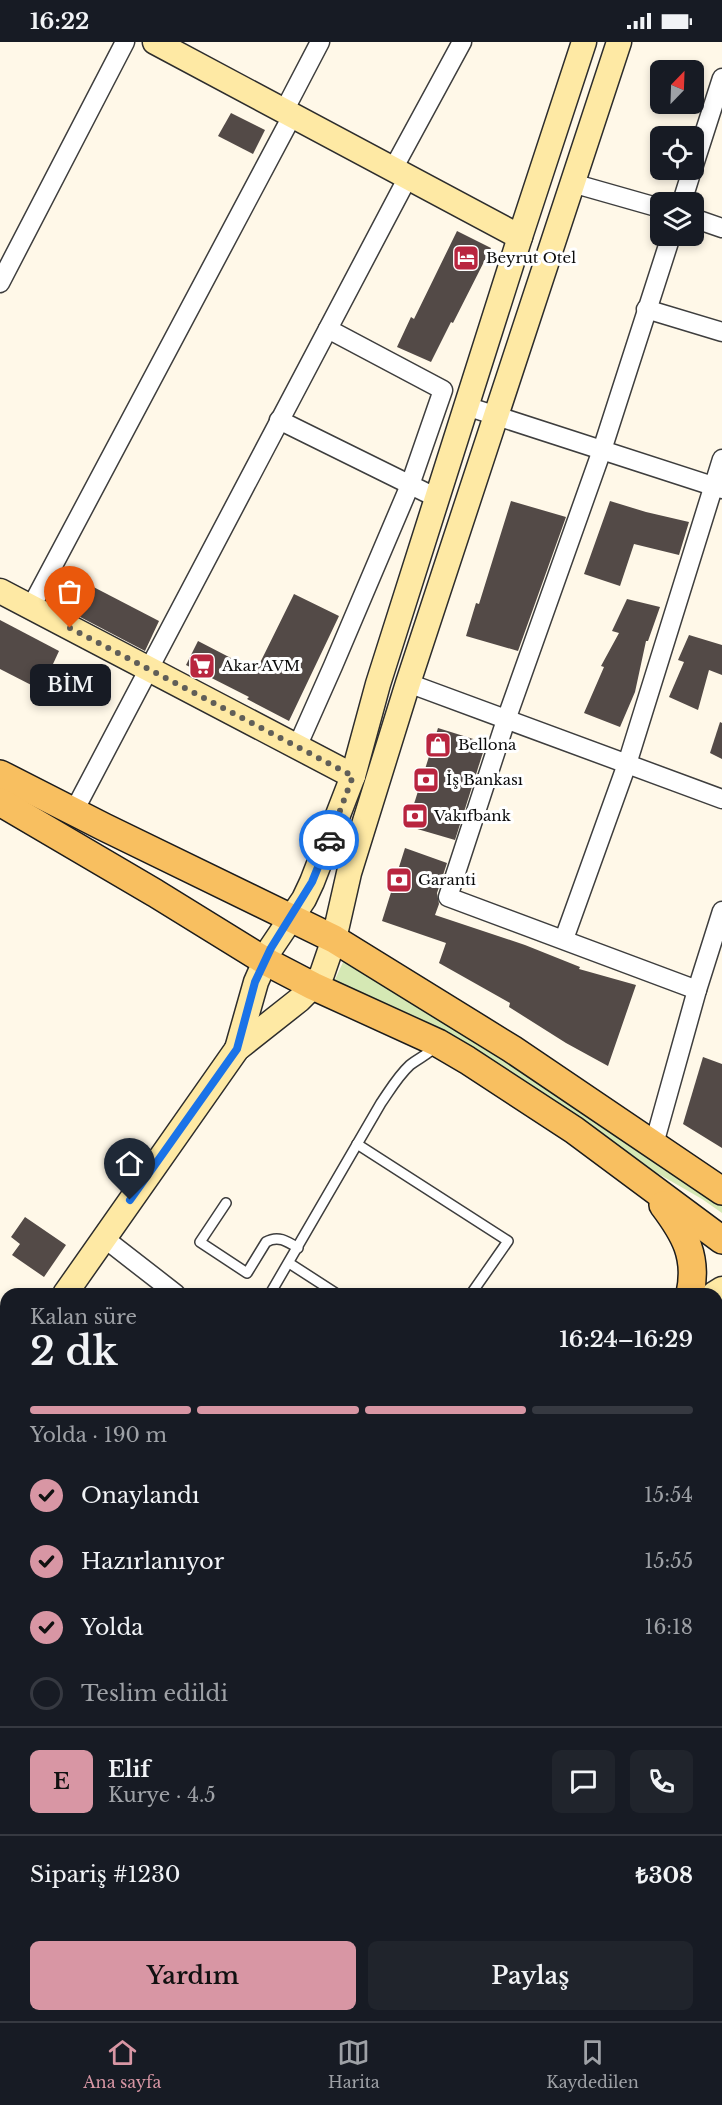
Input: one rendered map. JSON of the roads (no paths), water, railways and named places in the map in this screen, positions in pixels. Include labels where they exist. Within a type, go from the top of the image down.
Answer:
[{"type":"main road","points":[[155,42],[520,237]]},
{"type":"main road","points":[[237,1049],[255,982],[271,948],[312,882],[353,776],[378,684],[584,42]]},
{"type":"main road","points":[[69,1288],[237,1049],[286,1010],[313,986],[322,974],[334,939],[349,873],[408,683],[619,42]]},
{"type":"main road","points":[[0,591],[353,776]]},
{"type":"main road","points":[[0,774],[334,939],[512,1049],[722,1191]]},
{"type":"main road","points":[[0,802],[265,961],[313,986],[438,1043],[574,1130],[722,1240]]},
{"type":"main road","points":[[644,1181],[681,1228],[688,1245],[693,1269],[691,1288]]},
{"type":"street","points":[[0,283],[125,42]]},
{"type":"street","points":[[32,607],[288,113],[320,42]]},
{"type":"street","points":[[74,812],[328,329],[462,42]]},
{"type":"street","points":[[704,134],[722,78]]},
{"type":"street","points":[[572,183],[650,205]]},
{"type":"street","points":[[704,222],[722,228]]},
{"type":"street","points":[[668,246],[602,450],[506,720],[448,897],[697,990]]},
{"type":"street","points":[[646,309],[722,332]]},
{"type":"street","points":[[297,747],[410,485],[443,390],[328,329]]},
{"type":"street","points":[[466,406],[718,487]]},
{"type":"street","points":[[279,420],[437,498]]},
{"type":"street","points":[[564,939],[627,764],[718,487],[722,459]]},
{"type":"street","points":[[408,683],[722,800]]},
{"type":"street","points":[[654,1144],[697,990],[722,911]]},
{"type":"street","points":[[104,1238],[166,1288]]},
{"type":"lane","points":[[274,1288],[398,1078],[412,1063],[432,1051],[438,1043]]},
{"type":"lane","points":[[357,1144],[508,1241],[475,1288]]},
{"type":"lane","points":[[226,1203],[200,1242],[247,1274],[266,1242],[282,1239],[298,1248]]},
{"type":"lane","points":[[289,1263],[328,1288]]},
{"type":"place","name":"Beyrut Otel","points":[[466,258]]},
{"type":"place","name":"BİM","points":[[70,628]]},
{"type":"place","name":"Akar AVM","points":[[202,666]]},
{"type":"place","name":"Bellona","points":[[438,745]]},
{"type":"place","name":"İş Bankası","points":[[426,780]]},
{"type":"place","name":"Vakıfbank","points":[[415,816]]},
{"type":"place","name":"Garanti","points":[[399,880]]}]
